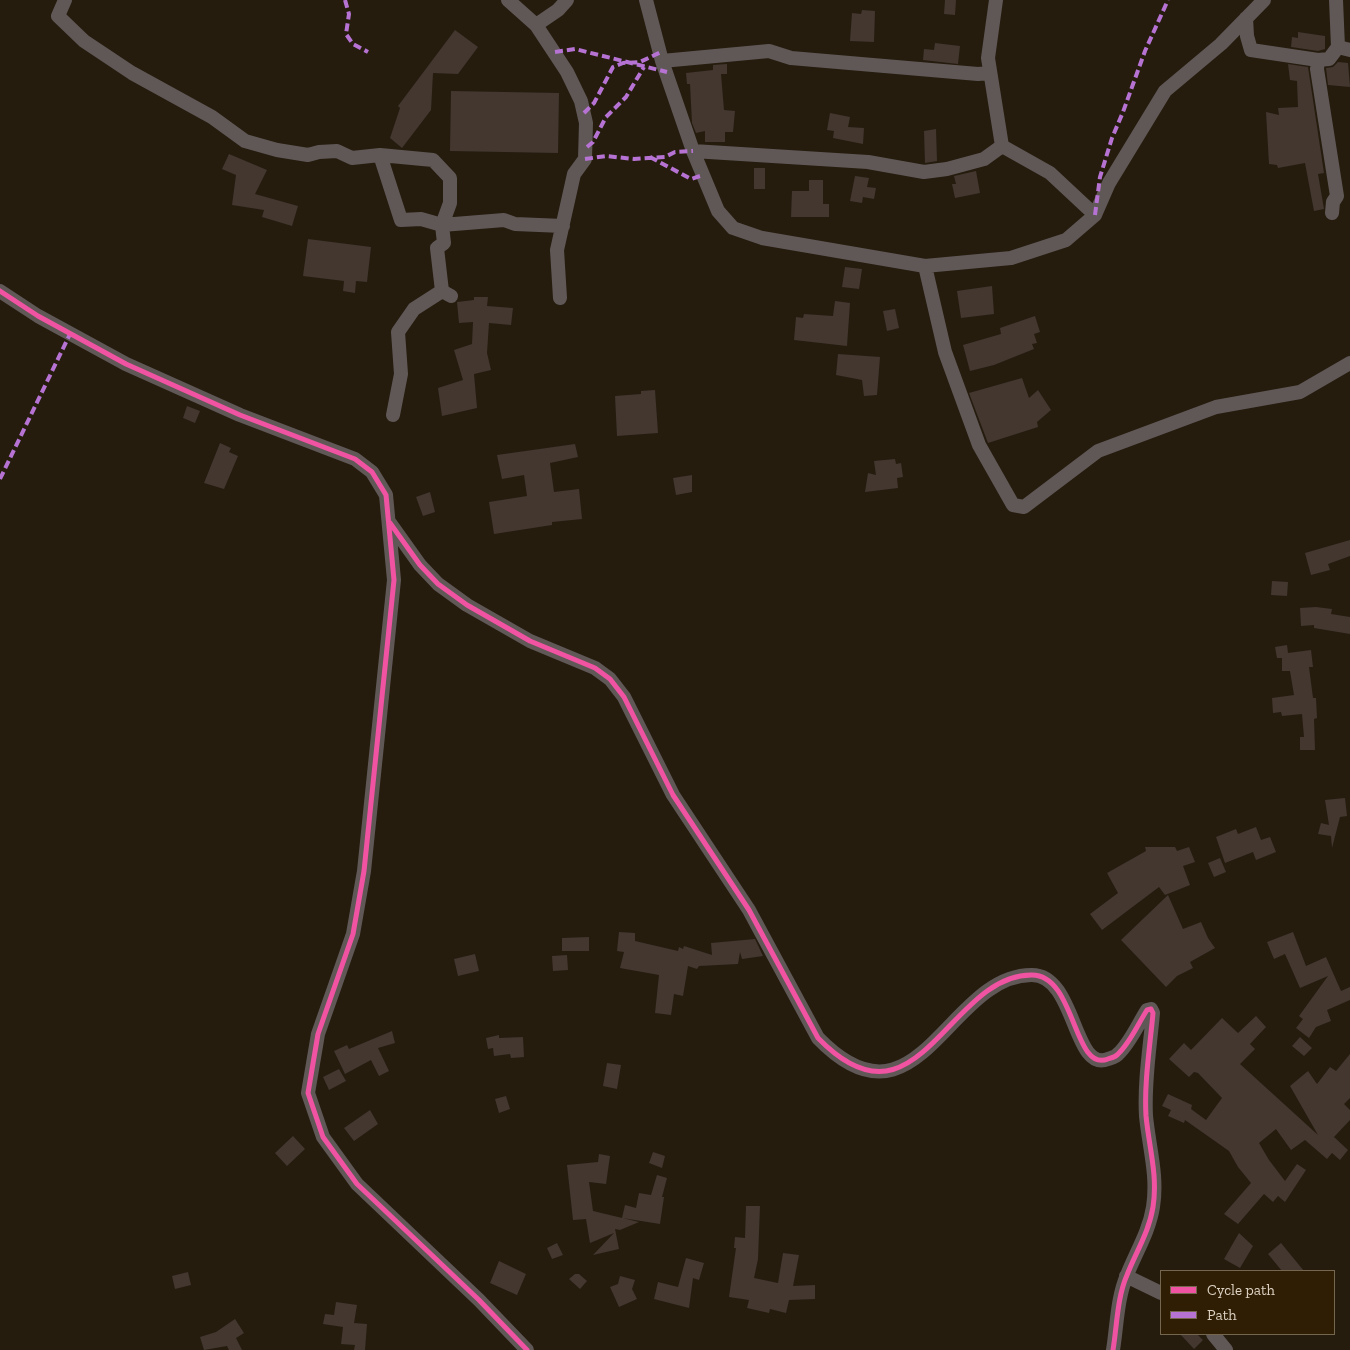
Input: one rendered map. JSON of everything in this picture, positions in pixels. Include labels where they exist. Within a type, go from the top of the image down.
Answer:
[{"type":"street","points":[[65,0],[58,16],[84,41],[132,73],[212,117],[245,141],[277,150],[308,155],[337,151],[352,158],[380,155],[433,160],[450,178],[450,203],[442,225],[444,243],[438,248],[447,293],[414,309],[398,332],[401,374],[393,415]]},
{"type":"street","points":[[508,0],[536,24],[567,72],[580,101],[586,124],[585,159],[574,174],[557,250],[560,298]]},
{"type":"street","points":[[536,24],[558,10],[568,0]]},
{"type":"street","points":[[646,0],[662,61],[693,151],[718,211],[733,228],[762,238],[925,266],[1010,258],[1066,240],[1094,215],[1109,183],[1165,91],[1221,44],[1264,0]]},
{"type":"street","points":[[996,0],[988,58],[1002,146]]},
{"type":"street","points":[[1246,18],[1247,36],[1251,50],[1318,60],[1328,59],[1344,49],[1336,0]]},
{"type":"street","points":[[662,61],[769,51],[791,58],[970,74],[990,73]]},
{"type":"street","points":[[1318,60],[1317,68],[1337,196],[1333,202],[1332,214]]},
{"type":"street","points":[[693,151],[868,162],[924,172],[947,169],[984,159],[1002,146]]},
{"type":"street","points":[[1002,146],[1050,173],[1094,215]]},
{"type":"street","points":[[380,155],[401,220],[421,219],[442,225],[504,220],[515,224],[563,226]]},
{"type":"street","points":[[925,266],[945,352],[979,445],[1013,505],[1018,508],[1024,507],[1098,451],[1216,407],[1300,392],[1350,363]]},
{"type":"street","points":[[0,291],[38,316],[126,364],[240,414],[355,458],[372,472],[386,495],[394,580],[364,871],[353,934],[318,1034],[308,1093],[323,1137],[357,1184],[479,1300],[527,1350]]},
{"type":"street","points":[[390,522],[420,565],[445,589],[530,641],[595,668],[610,678],[624,697],[673,795],[750,910],[818,1038],[834,1054],[864,1070],[889,1070],[914,1061],[976,1000],[1008,979],[1033,975],[1049,979],[1062,994],[1086,1053],[1096,1061],[1102,1061],[1118,1055],[1148,1010],[1151,1009],[1154,1013],[1146,1091],[1146,1116],[1155,1180],[1153,1208],[1143,1243],[1126,1276],[1121,1296],[1114,1350]]},
{"type":"street","points":[[1126,1276],[1160,1293]]},
{"type":"street","points":[[1215,1335],[1226,1350]]},
{"type":"building","points":[[945,0],[956,0],[955,15],[944,14]]},
{"type":"building","points":[[862,10],[875,11],[874,42],[850,41],[852,13],[861,14]]},
{"type":"building","points":[[455,30],[478,47],[458,74],[433,73],[431,110],[402,148],[390,138],[400,108],[398,106]]},
{"type":"building","points":[[1298,32],[1325,36],[1325,49],[1318,51],[1291,47],[1292,37],[1298,38]]},
{"type":"building","points":[[935,43],[960,46],[958,64],[923,60],[924,49],[934,50]]},
{"type":"building","points":[[1338,62],[1348,63],[1350,87],[1328,85],[1326,68],[1333,67]]},
{"type":"building","points":[[727,64],[727,74],[721,74],[724,110],[735,111],[733,132],[725,132],[725,142],[705,142],[705,131],[696,133],[692,123],[690,84],[687,84],[686,73],[713,70],[713,65]]},
{"type":"building","points":[[1288,64],[1308,67],[1324,173],[1318,174],[1324,209],[1314,211],[1305,163],[1278,168],[1277,165],[1269,164],[1266,112],[1279,115],[1278,108],[1298,107],[1297,81],[1290,80]]},
{"type":"building","points":[[451,91],[559,93],[558,153],[450,151]]},
{"type":"building","points":[[830,113],[850,117],[848,127],[864,128],[863,144],[833,138],[834,131],[827,130]]},
{"type":"building","points":[[936,129],[937,161],[925,163],[924,131]]},
{"type":"building","points":[[229,154],[267,170],[255,194],[298,206],[292,226],[262,217],[264,210],[232,205],[236,175],[222,169]]},
{"type":"building","points":[[754,168],[765,168],[765,189],[754,189]]},
{"type":"building","points":[[976,171],[980,193],[955,198],[952,184],[956,184],[954,176]]},
{"type":"building","points":[[855,176],[869,178],[867,187],[876,188],[874,199],[863,197],[862,203],[850,201]]},
{"type":"building","points":[[809,180],[823,180],[823,204],[829,204],[829,217],[791,217],[792,191],[809,191]]},
{"type":"building","points":[[308,239],[371,247],[367,282],[356,281],[355,293],[343,291],[344,281],[303,276]]},
{"type":"building","points":[[845,267],[862,269],[859,289],[842,287]]},
{"type":"building","points":[[992,286],[994,314],[961,318],[957,291]]},
{"type":"building","points":[[474,297],[488,297],[487,306],[513,308],[511,325],[489,323],[487,353],[491,370],[474,374],[477,408],[442,416],[438,388],[463,380],[454,350],[472,344],[473,322],[459,323],[457,302],[474,300]]},
{"type":"building","points":[[835,301],[850,303],[847,346],[794,340],[796,317],[803,318],[804,314],[833,316]]},
{"type":"building","points":[[895,309],[899,328],[887,331],[883,311]]},
{"type":"building","points":[[1035,316],[1040,332],[1034,334],[1037,343],[1032,344],[1034,349],[994,365],[970,371],[963,345],[1001,334],[1000,328]]},
{"type":"building","points":[[838,354],[880,357],[877,395],[864,396],[862,380],[836,375]]},
{"type":"building","points":[[1022,378],[1029,398],[1038,390],[1051,410],[1037,422],[1038,427],[988,443],[969,393]]},
{"type":"building","points":[[655,390],[658,433],[617,436],[615,396],[641,394],[641,391]]},
{"type":"building","points":[[187,406],[200,411],[195,423],[183,418]]},
{"type":"building","points":[[220,443],[231,448],[229,452],[238,456],[224,489],[204,483]]},
{"type":"building","points":[[575,444],[578,457],[550,463],[554,492],[579,489],[582,519],[552,522],[552,525],[494,534],[489,502],[527,496],[524,475],[502,479],[497,455]]},
{"type":"building","points":[[895,459],[896,464],[901,463],[903,477],[897,478],[898,488],[865,492],[868,473],[876,475],[874,461]]},
{"type":"building","points":[[692,475],[692,492],[676,495],[673,478]]},
{"type":"building","points":[[430,492],[435,512],[423,516],[416,497]]},
{"type":"building","points":[[1350,540],[1350,556],[1328,564],[1330,570],[1311,575],[1305,553]]},
{"type":"building","points":[[1272,581],[1288,582],[1287,596],[1271,595]]},
{"type":"building","points":[[1300,608],[1332,609],[1331,614],[1350,617],[1350,634],[1314,628],[1314,625],[1301,626]]},
{"type":"building","points":[[1287,645],[1288,653],[1311,650],[1313,667],[1309,667],[1313,698],[1316,698],[1317,718],[1314,719],[1315,750],[1300,750],[1300,737],[1304,737],[1302,714],[1282,716],[1281,712],[1273,713],[1272,698],[1294,695],[1290,671],[1282,671],[1282,658],[1277,658],[1275,647]]},
{"type":"building","points":[[1345,798],[1347,816],[1340,817],[1332,848],[1331,836],[1318,834],[1321,823],[1329,825],[1325,800]]},
{"type":"building","points":[[1256,827],[1261,840],[1270,837],[1276,852],[1256,860],[1253,852],[1225,863],[1216,837],[1236,829],[1238,834]]},
{"type":"building","points":[[1145,847],[1175,847],[1177,851],[1189,847],[1195,862],[1183,866],[1190,885],[1165,895],[1159,887],[1102,930],[1090,914],[1118,893],[1107,873],[1146,851]]},
{"type":"building","points":[[1220,858],[1226,872],[1214,877],[1208,863]]},
{"type":"building","points":[[1168,895],[1183,929],[1201,922],[1215,948],[1190,962],[1193,968],[1177,976],[1166,987],[1121,940]]},
{"type":"building","points":[[619,932],[635,933],[635,941],[678,951],[679,947],[683,949],[684,946],[712,955],[711,943],[755,939],[763,956],[742,959],[740,952],[738,964],[699,966],[697,969],[688,966],[683,996],[674,994],[671,1015],[655,1013],[659,975],[620,968],[624,952],[617,951]]},
{"type":"building","points":[[1293,932],[1306,966],[1326,957],[1341,991],[1350,987],[1350,1000],[1327,1010],[1331,1021],[1316,1027],[1309,1038],[1296,1028],[1303,1019],[1299,1016],[1328,976],[1300,988],[1285,954],[1274,959],[1267,942]]},
{"type":"building","points":[[589,937],[589,951],[562,951],[562,938]]},
{"type":"building","points":[[475,954],[479,971],[458,976],[454,959]]},
{"type":"building","points":[[567,955],[568,970],[553,971],[552,956]]},
{"type":"building","points":[[1256,1016],[1266,1027],[1250,1044],[1255,1049],[1240,1064],[1318,1135],[1290,1086],[1308,1071],[1317,1084],[1330,1067],[1336,1071],[1350,1054],[1350,1098],[1344,1104],[1350,1110],[1350,1120],[1334,1137],[1348,1150],[1340,1160],[1332,1153],[1327,1159],[1305,1140],[1291,1150],[1276,1129],[1259,1143],[1269,1160],[1285,1181],[1297,1164],[1306,1170],[1285,1202],[1278,1196],[1273,1202],[1264,1194],[1238,1224],[1224,1214],[1251,1183],[1238,1167],[1229,1151],[1185,1120],[1184,1123],[1168,1116],[1171,1110],[1162,1106],[1168,1094],[1192,1105],[1191,1109],[1206,1120],[1222,1098],[1198,1073],[1194,1072],[1189,1077],[1169,1059],[1184,1043],[1191,1050],[1222,1018],[1238,1033]]},
{"type":"building","points":[[392,1031],[395,1043],[378,1048],[389,1071],[379,1076],[371,1060],[345,1074],[334,1051],[347,1045],[349,1049]]},
{"type":"building","points":[[499,1035],[499,1038],[523,1037],[524,1057],[511,1058],[510,1054],[494,1056],[493,1048],[488,1049],[486,1038]]},
{"type":"building","points":[[1300,1037],[1312,1048],[1304,1056],[1292,1046]]},
{"type":"building","points":[[607,1063],[621,1065],[617,1089],[603,1086]]},
{"type":"building","points":[[339,1069],[346,1081],[329,1090],[323,1077]]},
{"type":"building","points":[[506,1096],[510,1109],[499,1113],[495,1099]]},
{"type":"building","points":[[370,1110],[378,1124],[354,1141],[344,1128]]},
{"type":"building","points":[[293,1136],[305,1149],[287,1166],[275,1153]]},
{"type":"building","points":[[653,1152],[665,1156],[662,1168],[649,1163]]},
{"type":"building","points":[[599,1154],[610,1156],[606,1184],[589,1182],[593,1211],[639,1222],[620,1230],[615,1229],[619,1249],[593,1255],[614,1233],[590,1243],[586,1219],[573,1220],[567,1165],[598,1162]]},
{"type":"building","points":[[657,1175],[667,1178],[662,1197],[664,1197],[660,1224],[622,1218],[625,1205],[636,1208],[639,1193],[651,1195]]},
{"type":"building","points":[[746,1206],[760,1206],[758,1259],[754,1278],[778,1283],[783,1253],[799,1255],[793,1286],[815,1285],[815,1299],[789,1300],[786,1313],[770,1309],[769,1313],[747,1308],[749,1300],[729,1297],[736,1248],[734,1248],[735,1237],[745,1238]]},
{"type":"building","points":[[1239,1233],[1253,1246],[1240,1268],[1224,1259]]},
{"type":"building","points":[[557,1243],[563,1255],[552,1259],[547,1248]]},
{"type":"building","points":[[1281,1243],[1303,1270],[1281,1270],[1268,1254]]},
{"type":"building","points":[[686,1258],[704,1263],[699,1280],[693,1278],[689,1308],[654,1299],[658,1282],[678,1287]]},
{"type":"building","points":[[499,1261],[526,1274],[517,1295],[490,1283]]},
{"type":"building","points":[[188,1272],[191,1285],[175,1289],[172,1276]]},
{"type":"building","points":[[575,1274],[579,1274],[587,1281],[580,1289],[569,1279]]},
{"type":"building","points":[[620,1276],[635,1280],[632,1289],[637,1299],[619,1307],[610,1287],[618,1284]]},
{"type":"building","points":[[336,1302],[357,1305],[354,1323],[367,1324],[365,1350],[354,1350],[355,1345],[341,1344],[343,1327],[323,1324],[325,1314],[334,1315]]},
{"type":"building","points":[[235,1319],[244,1333],[236,1338],[242,1350],[229,1350],[227,1346],[204,1350],[200,1337],[216,1332]]},
{"type":"building","points":[[1181,1335],[1198,1335],[1203,1340],[1194,1349]]},
{"type":"marked path","points":[[345,0],[349,14],[346,34],[353,44],[368,52]]},
{"type":"marked path","points":[[1095,215],[1100,177],[1112,138],[1145,51],[1168,0]]},
{"type":"marked path","points":[[555,52],[575,49],[667,72]]},
{"type":"marked path","points":[[584,113],[594,103],[613,67],[623,63],[640,62],[661,52]]},
{"type":"marked path","points":[[587,147],[593,142],[606,117],[626,97],[644,67]]},
{"type":"marked path","points":[[585,159],[606,156],[634,159],[665,157],[675,152],[693,151]]},
{"type":"marked path","points":[[650,157],[691,179],[703,175]]},
{"type":"marked path","points":[[0,479],[70,334]]},
{"type":"cycle path","points":[[0,291],[38,316],[126,364],[240,415],[355,459],[372,472],[386,495],[394,580],[364,871],[353,934],[318,1034],[308,1093],[323,1137],[357,1184],[479,1300],[527,1350]]},
{"type":"cycle path","points":[[390,523],[420,565],[438,584],[467,605],[530,641],[595,668],[610,679],[624,697],[673,795],[749,910],[818,1038],[852,1065],[882,1071],[908,1063],[931,1045],[977,999],[1003,982],[1032,975],[1046,979],[1058,990],[1080,1039],[1088,1052],[1096,1059],[1108,1059],[1117,1055],[1130,1039],[1147,1010],[1151,1009],[1153,1013],[1147,1077],[1146,1116],[1154,1173],[1153,1207],[1145,1233],[1124,1284],[1119,1303],[1113,1350]]}]
